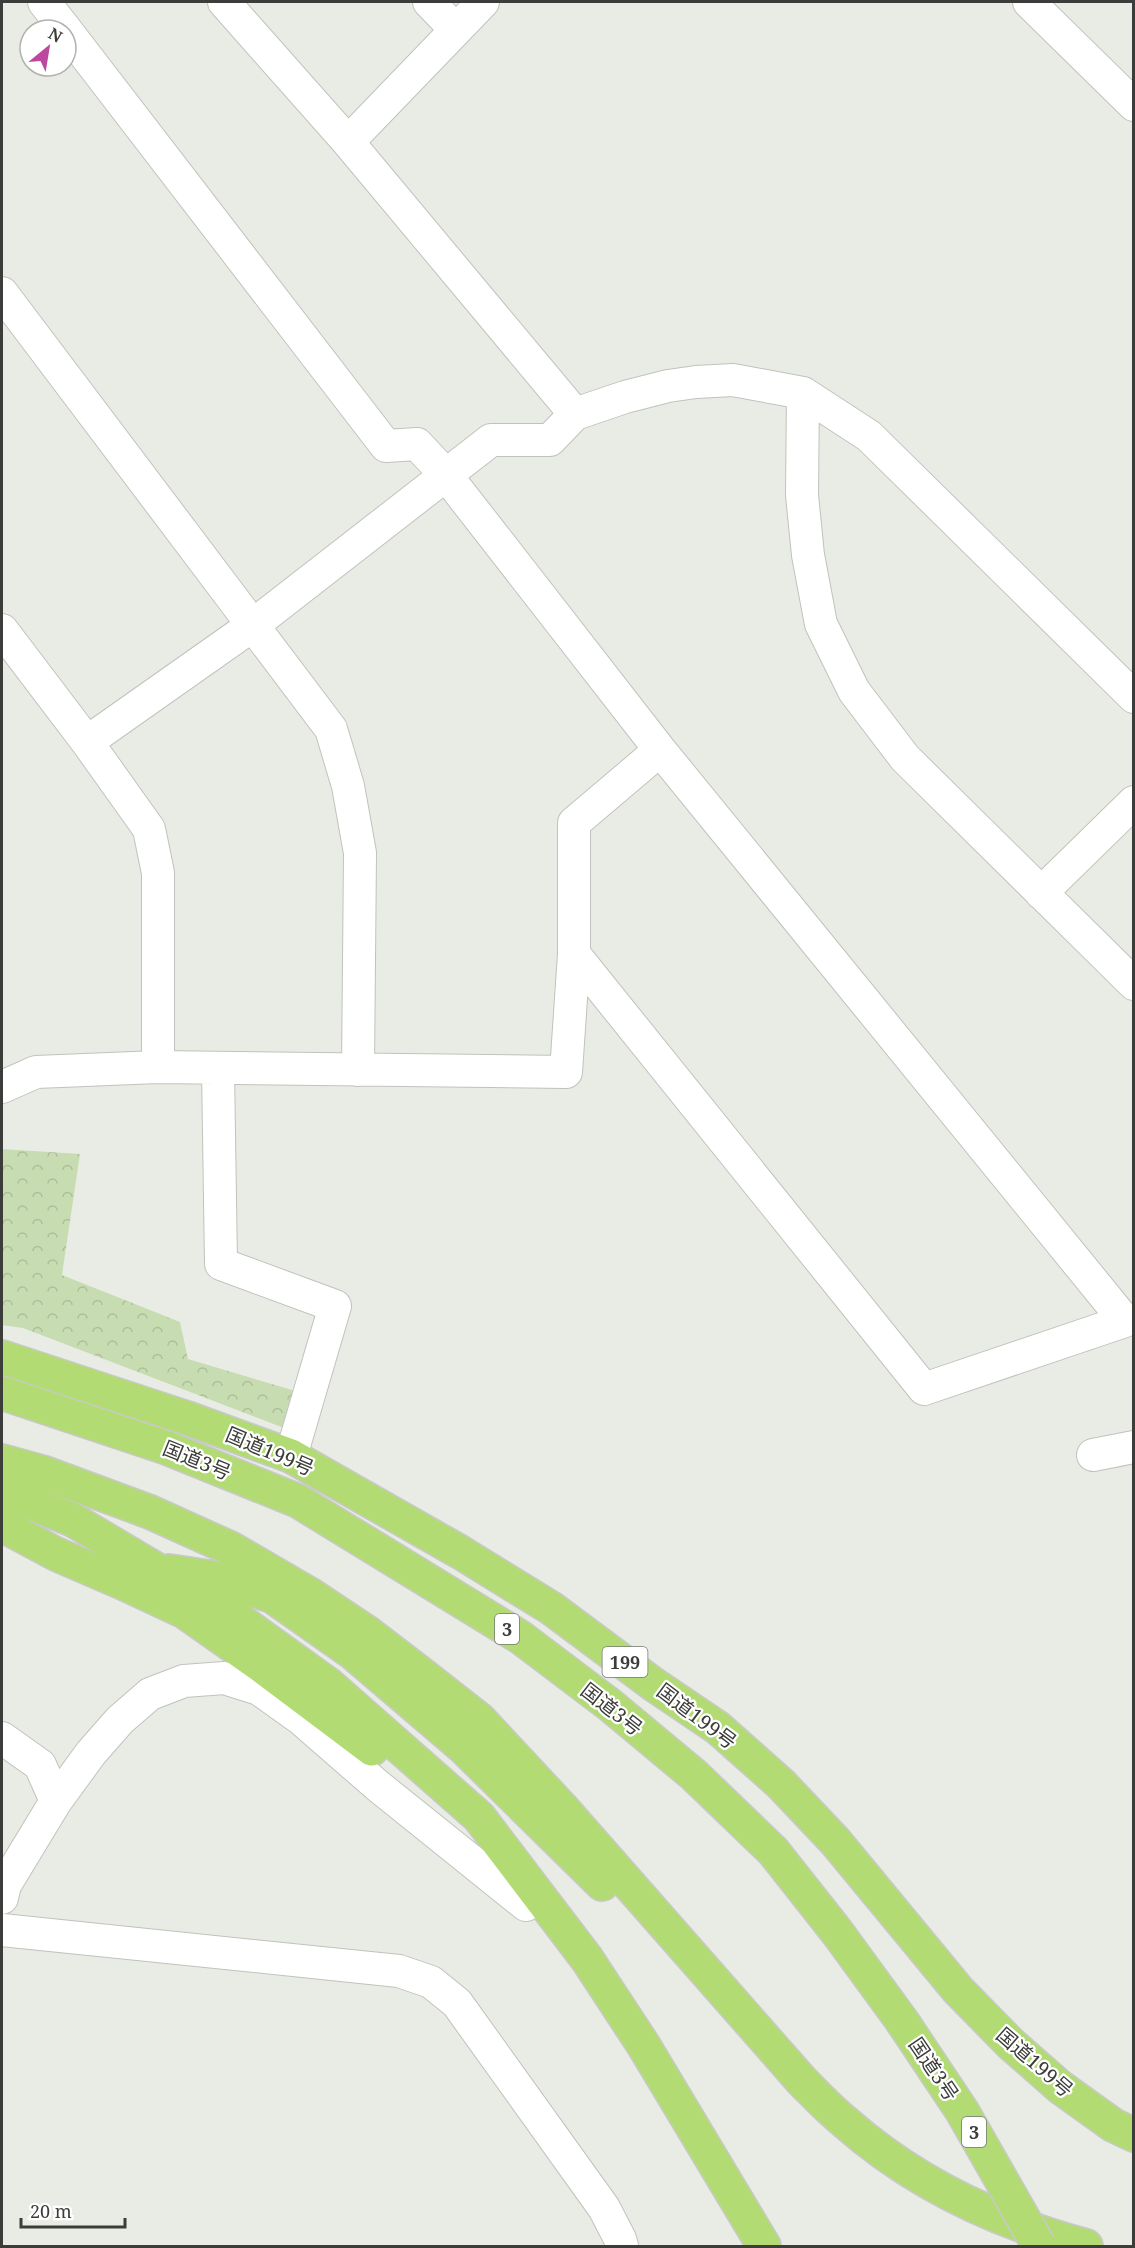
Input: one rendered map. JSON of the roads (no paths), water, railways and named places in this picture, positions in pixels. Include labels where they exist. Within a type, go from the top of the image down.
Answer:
[{"type":"highway","name":"国道199号","points":[[2,1357],[187,1418],[291,1456],[460,1552],[551,1608],[653,1684],[718,1728],[781,1784],[835,1841],[958,1990],[1011,2044],[1060,2087],[1113,2125],[1134,2135]]},
{"type":"highway","name":"国道3号","points":[[2,1393],[167,1448],[298,1501],[520,1637],[610,1705],[694,1775],[773,1851],[837,1932],[902,2021],[962,2111],[1039,2247]]},
{"type":"highway","points":[[2,1461],[42,1472],[150,1512],[232,1549],[311,1595],[402,1659],[480,1720],[570,1817],[802,2081]]},
{"type":"highway","points":[[2,1491],[73,1520],[228,1612],[328,1684],[479,1817],[587,1959],[644,2046],[756,2233]]},
{"type":"highway","points":[[2,1517],[152,1568],[215,1578],[272,1596],[353,1653],[463,1747],[844,2122],[893,2160],[940,2190],[990,2215],[1047,2236],[1086,2247]]},
{"type":"highway","points":[[2,1525],[56,1554],[123,1582],[185,1612],[263,1667],[391,1764],[457,1827],[526,1905],[550,1941],[641,2057],[756,2233]]},
{"type":"street","points":[[44,2],[57,18]]},
{"type":"street","points":[[225,2],[348,142],[575,414]]},
{"type":"street","points":[[429,2],[455,29]]},
{"type":"street","points":[[348,142],[483,2]]},
{"type":"street","points":[[1029,2],[1134,105]]},
{"type":"street","points":[[78,46],[386,446],[417,444],[446,475],[660,750],[1125,1321],[924,1389],[574,954]]},
{"type":"street","points":[[2,293],[331,729],[348,786],[360,853],[358,1070]]},
{"type":"street","points":[[87,742],[253,625],[491,440],[550,440],[575,414],[625,397],[696,381],[733,380],[803,393],[869,436],[1134,697]]},
{"type":"street","points":[[803,393],[802,495],[808,555],[821,624],[854,691],[905,758],[1134,984]]},
{"type":"street","points":[[2,630],[87,742],[149,829],[158,873],[158,1068]]},
{"type":"street","points":[[2,1087],[36,1072],[158,1068],[566,1072],[574,954],[574,823],[660,750]]},
{"type":"street","points":[[1041,893],[1134,802]]},
{"type":"street","points":[[218,1070],[221,1264],[335,1306],[291,1456]]},
{"type":"street","points":[[1093,1455],[1134,1447]]},
{"type":"street","points":[[2,1898],[5,1885],[56,1801],[120,1720],[150,1694],[184,1681],[224,1678],[259,1689],[301,1719],[378,1786],[526,1905]]},
{"type":"street","points":[[2,1738],[40,1765],[56,1801]]},
{"type":"street","points":[[2,1930],[399,1971],[431,1982],[457,2003],[464,2012],[604,2208],[622,2247]]}]
